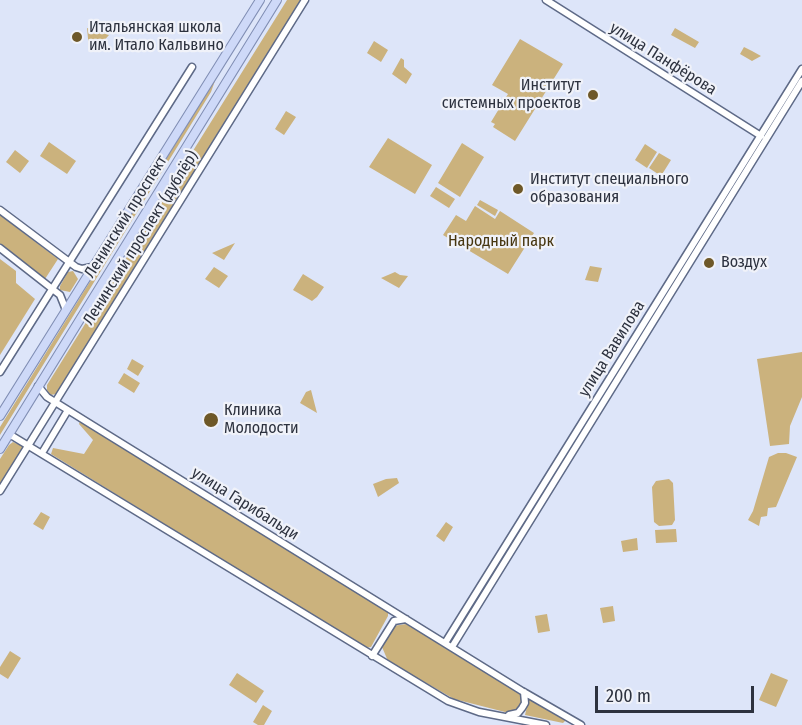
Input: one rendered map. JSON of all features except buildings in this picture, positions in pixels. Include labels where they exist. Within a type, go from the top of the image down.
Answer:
[{"type":"main road","name":"Ленинский проспект","points":[[0,416],[260,0]]},
{"type":"main road","name":"Ленинский проспект","points":[[0,449],[277,0]]},
{"type":"street","name":"Ленинский проспект (дублёр)","points":[[0,491],[305,0]]},
{"type":"street","name":"улица Панфёрова","points":[[546,0],[767,139]]},
{"type":"street","points":[[0,372],[192,67]]},
{"type":"street","name":"улица Вавилова","points":[[445,643],[802,69]]},
{"type":"street","name":"улица Вавилова","points":[[452,647],[802,81]]},
{"type":"street","points":[[0,210],[70,263],[82,269],[92,267]]},
{"type":"street","points":[[0,248],[60,295],[66,310]]},
{"type":"street","name":"улица Гарибальди","points":[[38,386],[55,402],[581,725]]},
{"type":"street","points":[[42,453],[68,410]]},
{"type":"street","points":[[9,434],[448,701],[479,712],[546,725]]},
{"type":"street","points":[[372,656],[394,621],[407,619]]},
{"type":"street","points":[[502,716],[513,715],[522,708],[525,703],[524,692]]},
{"type":"green space","points":[[287,0],[303,0],[57,394],[50,395],[47,385]]},
{"type":"green space","points":[[87,28],[109,35],[94,52],[89,49]]},
{"type":"green space","points":[[675,28],[699,42],[695,48],[671,35]]},
{"type":"green space","points":[[520,39],[563,64],[515,141],[493,127],[495,124],[491,122],[508,94],[492,85]]},
{"type":"green space","points":[[374,41],[388,50],[381,62],[367,53]]},
{"type":"green space","points":[[744,47],[761,56],[752,61],[740,54]]},
{"type":"green space","points":[[401,58],[404,60],[404,67],[412,74],[406,84],[392,74]]},
{"type":"green space","points":[[216,78],[211,92],[0,435],[0,427]]},
{"type":"green space","points":[[286,111],[296,117],[284,135],[275,129]]},
{"type":"green space","points":[[388,138],[432,165],[415,194],[369,167]]},
{"type":"green space","points":[[49,142],[76,161],[67,174],[40,156]]},
{"type":"green space","points":[[462,143],[484,157],[460,197],[438,183]]},
{"type":"green space","points":[[645,144],[657,152],[647,168],[635,160]]},
{"type":"green space","points":[[15,150],[29,161],[20,173],[6,162]]},
{"type":"green space","points":[[659,153],[671,160],[661,176],[649,168]]},
{"type":"green space","points":[[436,187],[455,199],[449,208],[430,196]]},
{"type":"green space","points":[[480,200],[498,210],[495,216],[477,205]]},
{"type":"green space","name":"Народный парк","points":[[475,206],[495,219],[500,211],[534,233],[508,274],[443,235],[456,215],[466,221]]},
{"type":"green space","points":[[0,215],[58,259],[45,279],[0,245]]},
{"type":"green space","points":[[235,243],[224,260],[212,253]]},
{"type":"green space","points":[[0,259],[16,271],[16,283],[35,299],[0,355]]},
{"type":"green space","points":[[590,266],[602,268],[598,282],[585,280]]},
{"type":"green space","points":[[214,267],[228,276],[219,288],[205,279]]},
{"type":"green space","points":[[73,271],[78,279],[70,292],[60,290],[68,272]]},
{"type":"green space","points":[[395,272],[408,276],[399,288],[381,278]]},
{"type":"green space","points":[[303,274],[324,287],[312,301],[293,290]]},
{"type":"green space","points":[[802,352],[802,397],[790,426],[789,444],[770,446],[757,359]]},
{"type":"green space","points":[[132,359],[144,366],[138,376],[127,369]]},
{"type":"green space","points":[[124,373],[140,383],[134,393],[118,383]]},
{"type":"green space","points":[[311,390],[317,413],[300,403],[306,392]]},
{"type":"green space","points":[[80,421],[388,611],[388,616],[371,647],[365,648],[51,454],[53,448],[84,454],[93,440],[79,424]]},
{"type":"green space","points":[[13,442],[22,446],[23,449],[0,485],[0,459]]},
{"type":"green space","points":[[778,453],[797,457],[776,507],[768,508],[767,516],[761,517],[759,526],[748,520],[753,511],[769,457]]},
{"type":"green space","points":[[397,478],[399,483],[378,497],[373,484]]},
{"type":"green space","points":[[669,479],[673,483],[675,520],[672,525],[659,526],[654,522],[652,487],[656,481]]},
{"type":"green space","points":[[41,512],[50,517],[43,530],[33,524]]},
{"type":"green space","points":[[446,522],[453,527],[444,542],[436,536]]},
{"type":"green space","points":[[676,529],[677,542],[656,543],[655,530]]},
{"type":"green space","points":[[637,538],[638,550],[623,552],[621,541]]},
{"type":"green space","points":[[613,606],[615,621],[603,623],[600,608]]},
{"type":"green space","points":[[547,614],[550,631],[538,633],[535,616]]},
{"type":"green space","points":[[406,624],[521,692],[522,702],[517,711],[505,712],[454,699],[388,661],[382,647],[393,626]]},
{"type":"green space","points":[[10,651],[21,658],[8,679],[0,674],[0,667]]},
{"type":"green space","points":[[237,673],[264,691],[256,703],[229,685]]},
{"type":"green space","points":[[771,673],[788,680],[776,707],[759,700]]},
{"type":"green space","points":[[529,698],[567,718],[563,723],[525,715]]},
{"type":"green space","points":[[263,705],[272,711],[264,725],[258,725],[253,722]]},
{"type":"place","name":"Итальянская школа им. Итало Кальвино","points":[[77,37]]},
{"type":"place","name":"Институт системных проектов","points":[[593,95]]},
{"type":"place","name":"Институт специального образования","points":[[518,189]]},
{"type":"place","name":"Воздух","points":[[709,263]]},
{"type":"place","name":"Клиника Молодости","points":[[211,420]]}]
